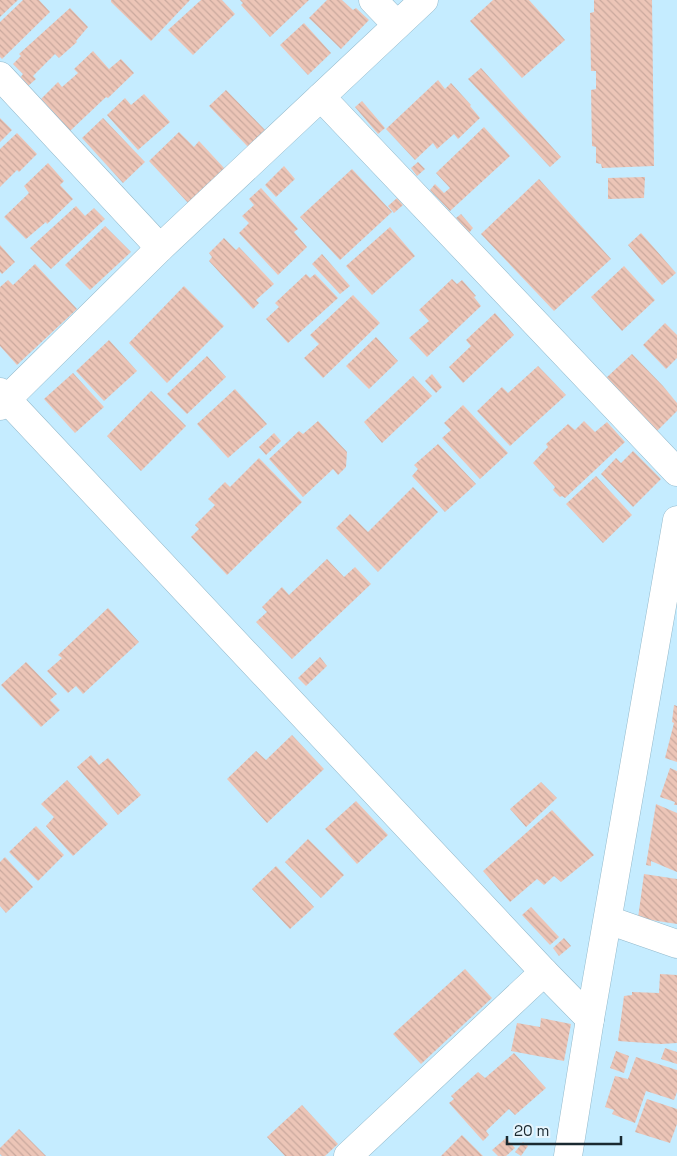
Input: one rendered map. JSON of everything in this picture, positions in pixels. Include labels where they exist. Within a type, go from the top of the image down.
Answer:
[{"type":"street","points":[[373,0],[397,25]]},
{"type":"street","points":[[424,0],[2,399],[590,1019]]},
{"type":"street","points":[[0,76],[160,248]]},
{"type":"street","points":[[321,97],[677,472]]},
{"type":"street","points":[[568,1156],[608,920],[667,646],[677,520]]},
{"type":"street","points":[[608,920],[677,944]]},
{"type":"street","points":[[348,1156],[544,972]]},
{"type":"building","points":[[0,0],[18,0],[0,17]]},
{"type":"building","points":[[23,0],[39,0],[50,12],[2,59],[0,57],[0,22]]},
{"type":"building","points":[[111,0],[190,0],[151,41]]},
{"type":"building","points":[[201,0],[222,0],[235,14],[193,55],[168,30]]},
{"type":"building","points":[[240,0],[309,0],[270,37],[241,5],[243,3]]},
{"type":"building","points":[[327,0],[342,0],[353,10],[356,8],[369,20],[341,49],[309,18]]},
{"type":"building","points":[[493,0],[529,0],[565,40],[522,78],[470,21]]},
{"type":"building","points":[[594,0],[652,0],[654,166],[602,168],[601,164],[596,163],[596,147],[592,146],[591,90],[596,89],[596,71],[591,71],[590,13],[594,12]]},
{"type":"building","points":[[70,8],[88,27],[77,42],[59,58],[55,54],[33,76],[36,79],[28,86],[20,78],[23,74],[13,64],[21,56],[19,54]]},
{"type":"building","points":[[304,23],[331,53],[308,75],[280,45]]},
{"type":"building","points":[[93,51],[109,69],[121,59],[134,73],[70,131],[41,99],[58,82],[62,87],[78,73],[74,69]]},
{"type":"building","points":[[481,68],[561,157],[550,167],[468,79]]},
{"type":"building","points":[[438,80],[445,89],[451,83],[480,118],[458,139],[454,134],[437,149],[433,143],[415,160],[386,129]]},
{"type":"building","points":[[226,90],[267,132],[249,148],[209,106]]},
{"type":"building","points":[[144,94],[170,122],[138,150],[107,115],[125,98],[131,105]]},
{"type":"building","points":[[362,101],[385,128],[378,134],[355,107]]},
{"type":"building","points":[[0,118],[12,130],[0,142]]},
{"type":"building","points":[[103,118],[145,162],[123,183],[82,138]]},
{"type":"building","points":[[484,127],[510,156],[450,211],[430,190],[435,184],[444,193],[450,188],[436,173]]},
{"type":"building","points":[[179,132],[194,147],[199,141],[225,169],[189,204],[149,161]]},
{"type":"building","points":[[17,133],[37,154],[0,187],[0,149]]},
{"type":"building","points":[[418,162],[425,169],[417,176],[411,168]]},
{"type":"building","points":[[48,163],[64,181],[60,185],[73,199],[47,224],[46,222],[26,239],[4,217],[29,193],[24,186]]},
{"type":"building","points":[[284,166],[295,179],[276,197],[265,185]]},
{"type":"building","points":[[352,169],[392,212],[340,260],[300,217]]},
{"type":"building","points":[[645,177],[644,198],[608,199],[608,178]]},
{"type":"building","points":[[539,179],[611,259],[554,311],[481,234]]},
{"type":"building","points":[[261,188],[298,229],[294,232],[307,247],[278,275],[239,233],[249,223],[242,216],[254,205],[249,199]]},
{"type":"building","points":[[397,198],[403,205],[394,213],[388,206]]},
{"type":"building","points":[[76,206],[85,216],[94,208],[105,219],[51,269],[30,248]]},
{"type":"building","points":[[461,214],[473,228],[469,233],[456,218]]},
{"type":"building","points":[[105,226],[131,252],[90,290],[65,265]]},
{"type":"building","points":[[390,227],[415,256],[372,295],[346,266]]},
{"type":"building","points":[[641,233],[676,273],[662,285],[628,245]]},
{"type":"building","points":[[224,238],[236,250],[239,247],[274,284],[256,300],[259,303],[253,309],[209,261],[212,257],[209,253]]},
{"type":"building","points":[[0,245],[15,262],[2,274],[0,272]]},
{"type":"building","points":[[322,254],[350,286],[340,294],[312,264]]},
{"type":"building","points":[[35,264],[77,309],[17,365],[0,346],[0,287],[8,280],[13,285]]},
{"type":"building","points":[[624,266],[655,300],[622,331],[591,297]]},
{"type":"building","points":[[306,274],[310,278],[315,274],[338,298],[288,343],[266,319],[279,307],[275,303]]},
{"type":"building","points":[[452,279],[457,284],[462,280],[476,296],[474,297],[481,306],[427,357],[409,338],[429,321],[419,310]]},
{"type":"building","points":[[184,286],[224,326],[167,383],[129,343]]},
{"type":"building","points":[[353,295],[380,323],[323,378],[304,358],[319,344],[310,335]]},
{"type":"building","points":[[495,313],[514,335],[463,383],[449,367],[471,346],[466,340]]},
{"type":"building","points":[[665,323],[677,335],[677,358],[666,369],[643,345]]},
{"type":"building","points":[[376,337],[398,361],[369,389],[346,366]]},
{"type":"building","points":[[109,340],[137,371],[104,401],[76,371]]},
{"type":"building","points":[[632,354],[677,403],[677,411],[656,432],[606,378]]},
{"type":"building","points":[[207,356],[226,377],[187,414],[167,394]]},
{"type":"building","points":[[538,366],[566,395],[510,446],[477,411],[502,387],[508,393]]},
{"type":"building","points":[[73,373],[104,407],[75,433],[44,399]]},
{"type":"building","points":[[432,374],[442,387],[436,393],[425,381]]},
{"type":"building","points":[[413,376],[432,396],[382,443],[364,422]]},
{"type":"building","points":[[235,389],[267,424],[228,458],[197,424]]},
{"type":"building","points":[[151,391],[186,426],[141,471],[107,436]]},
{"type":"building","points":[[463,405],[508,453],[480,479],[442,438],[451,430],[444,423]]},
{"type":"building","points":[[318,421],[347,452],[346,467],[338,475],[333,469],[303,497],[269,459],[299,431],[303,434]]},
{"type":"building","points":[[584,421],[595,432],[607,422],[625,442],[565,498],[560,497],[553,490],[555,487],[533,463],[548,447],[546,444],[568,424],[575,430]]},
{"type":"building","points":[[274,433],[281,441],[266,455],[259,447]]},
{"type":"building","points":[[438,444],[476,484],[445,512],[412,476],[418,469],[414,465]]},
{"type":"building","points":[[633,451],[661,479],[633,507],[601,474],[616,458],[621,463]]},
{"type":"building","points":[[259,458],[302,502],[227,575],[191,537],[199,529],[195,525],[215,505],[208,499],[225,482],[230,487]]},
{"type":"building","points":[[596,476],[632,515],[603,543],[566,504]]},
{"type":"building","points":[[413,487],[438,512],[378,572],[336,528],[350,514],[368,532]]},
{"type":"building","points":[[327,559],[344,577],[355,567],[371,584],[292,659],[256,622],[267,612],[262,607],[282,587],[289,595]]},
{"type":"building","points":[[108,608],[139,642],[83,694],[76,686],[68,693],[47,671],[62,658],[58,655]]},
{"type":"building","points":[[320,657],[327,666],[306,686],[298,678]]},
{"type":"building","points":[[26,662],[57,694],[50,700],[60,710],[41,727],[1,685]]},
{"type":"building","points":[[674,705],[677,706],[677,762],[665,758],[674,723],[672,722]]},
{"type":"building","points":[[292,735],[324,769],[267,823],[227,779],[256,751],[266,760]]},
{"type":"building","points":[[91,755],[99,765],[108,758],[141,795],[118,815],[77,767]]},
{"type":"building","points":[[670,768],[677,771],[677,805],[674,805],[675,802],[660,797]]},
{"type":"building","points":[[67,780],[108,824],[73,856],[46,826],[54,817],[41,804]]},
{"type":"building","points":[[541,782],[557,798],[526,827],[510,809]]},
{"type":"building","points":[[356,801],[388,835],[357,864],[325,829]]},
{"type":"building","points":[[656,804],[677,813],[677,872],[651,861],[651,866],[646,865]]},
{"type":"building","points":[[552,810],[594,855],[561,882],[554,876],[544,885],[537,879],[510,902],[483,871]]},
{"type":"building","points":[[36,826],[64,855],[38,881],[9,852]]},
{"type":"building","points":[[308,839],[344,875],[321,898],[285,862]]},
{"type":"building","points":[[5,857],[33,887],[6,913],[0,906],[0,862]]},
{"type":"building","points":[[276,866],[314,907],[290,929],[252,889]]},
{"type":"building","points":[[644,874],[677,879],[677,924],[638,918]]},
{"type":"building","points":[[531,907],[559,937],[550,945],[522,915]]},
{"type":"building","points":[[564,938],[571,946],[559,956],[553,948]]},
{"type":"building","points":[[465,969],[492,998],[421,1064],[393,1034]]},
{"type":"building","points":[[660,974],[677,975],[677,1043],[661,1044],[618,1041],[624,996],[632,995],[632,992],[659,993]]},
{"type":"building","points":[[541,1018],[571,1024],[564,1061],[511,1051],[517,1023],[540,1027]]},
{"type":"building","points":[[665,1048],[677,1052],[677,1064],[661,1059]]},
{"type":"building","points":[[616,1051],[629,1056],[624,1073],[610,1068]]},
{"type":"building","points":[[514,1053],[546,1088],[515,1115],[509,1109],[486,1131],[489,1135],[483,1141],[449,1103],[454,1099],[451,1096],[478,1072],[485,1078]]},
{"type":"building","points":[[636,1057],[677,1070],[677,1092],[674,1100],[646,1091],[635,1123],[612,1114],[614,1110],[605,1107],[615,1076],[628,1079]]},
{"type":"building","points":[[647,1099],[677,1109],[677,1124],[670,1143],[635,1132]]},
{"type":"building","points":[[302,1105],[338,1144],[325,1156],[285,1156],[267,1137]]},
{"type":"building","points":[[19,1129],[46,1156],[2,1156],[0,1154],[0,1148]]},
{"type":"building","points":[[462,1135],[483,1156],[441,1156]]},
{"type":"building","points":[[506,1138],[515,1148],[506,1156],[498,1156],[492,1150]]},
{"type":"building","points":[[523,1142],[528,1146],[521,1156],[515,1152]]}]
